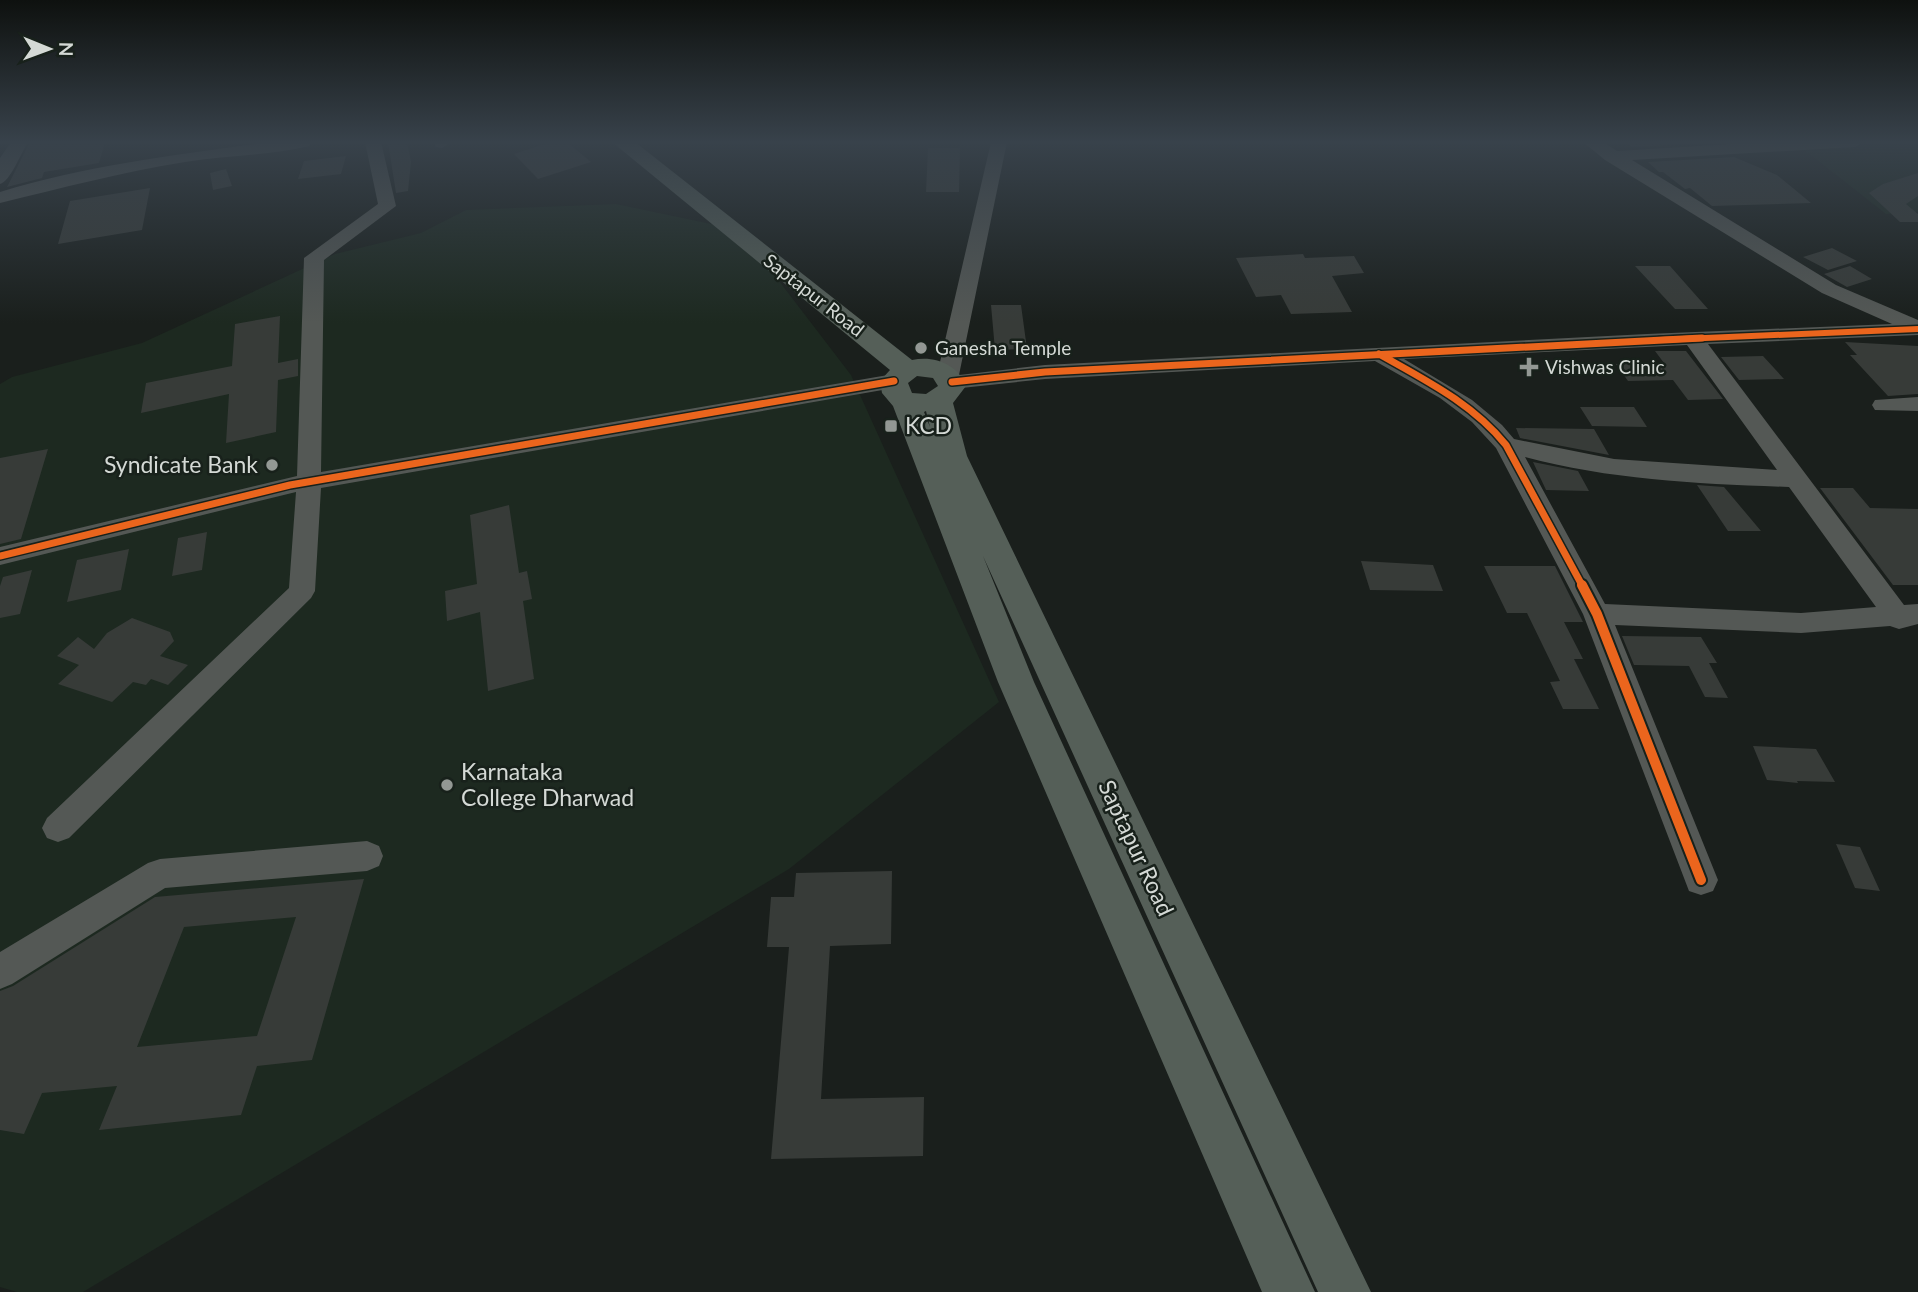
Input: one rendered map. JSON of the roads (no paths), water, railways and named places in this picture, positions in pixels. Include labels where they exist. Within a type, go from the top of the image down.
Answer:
[{"type":"main road","name":"Saptapur Road","points":[[697,202],[924,385],[952,456],[1345,1292]]},
{"type":"main road","name":"Saptapur Road","points":[[924,385],[1016,682],[1289,1292]]},
{"type":"street","points":[[58,828],[302,591],[309,482],[314,258],[387,206],[386,202]]},
{"type":"street","points":[[924,385],[980,202]]},
{"type":"street","points":[[1687,202],[1829,289],[1918,328]]},
{"type":"street","points":[[0,556],[309,482],[924,385],[1045,372],[1918,328]]},
{"type":"street","points":[[1694,339],[1797,479],[1904,616]]},
{"type":"street","points":[[1379,354],[1440,389],[1491,424],[1506,445],[1597,614],[1701,880]]},
{"type":"street","points":[[1883,404],[1918,404]]},
{"type":"street","points":[[1506,445],[1532,453],[1649,472],[1797,479]]},
{"type":"street","points":[[1597,614],[1801,623],[1904,616]]},
{"type":"street","points":[[0,972],[160,874],[367,856]]},
{"type":"place","name":"Ganesha Temple","points":[[921,348]]},
{"type":"place","name":"Vishwas Clinic","points":[[1529,367]]},
{"type":"place","name":"KCD","points":[[891,426]]},
{"type":"place","name":"Syndicate Bank","points":[[272,465]]},
{"type":"place","name":"Karnataka College Dharwad","points":[[447,785]]}]
